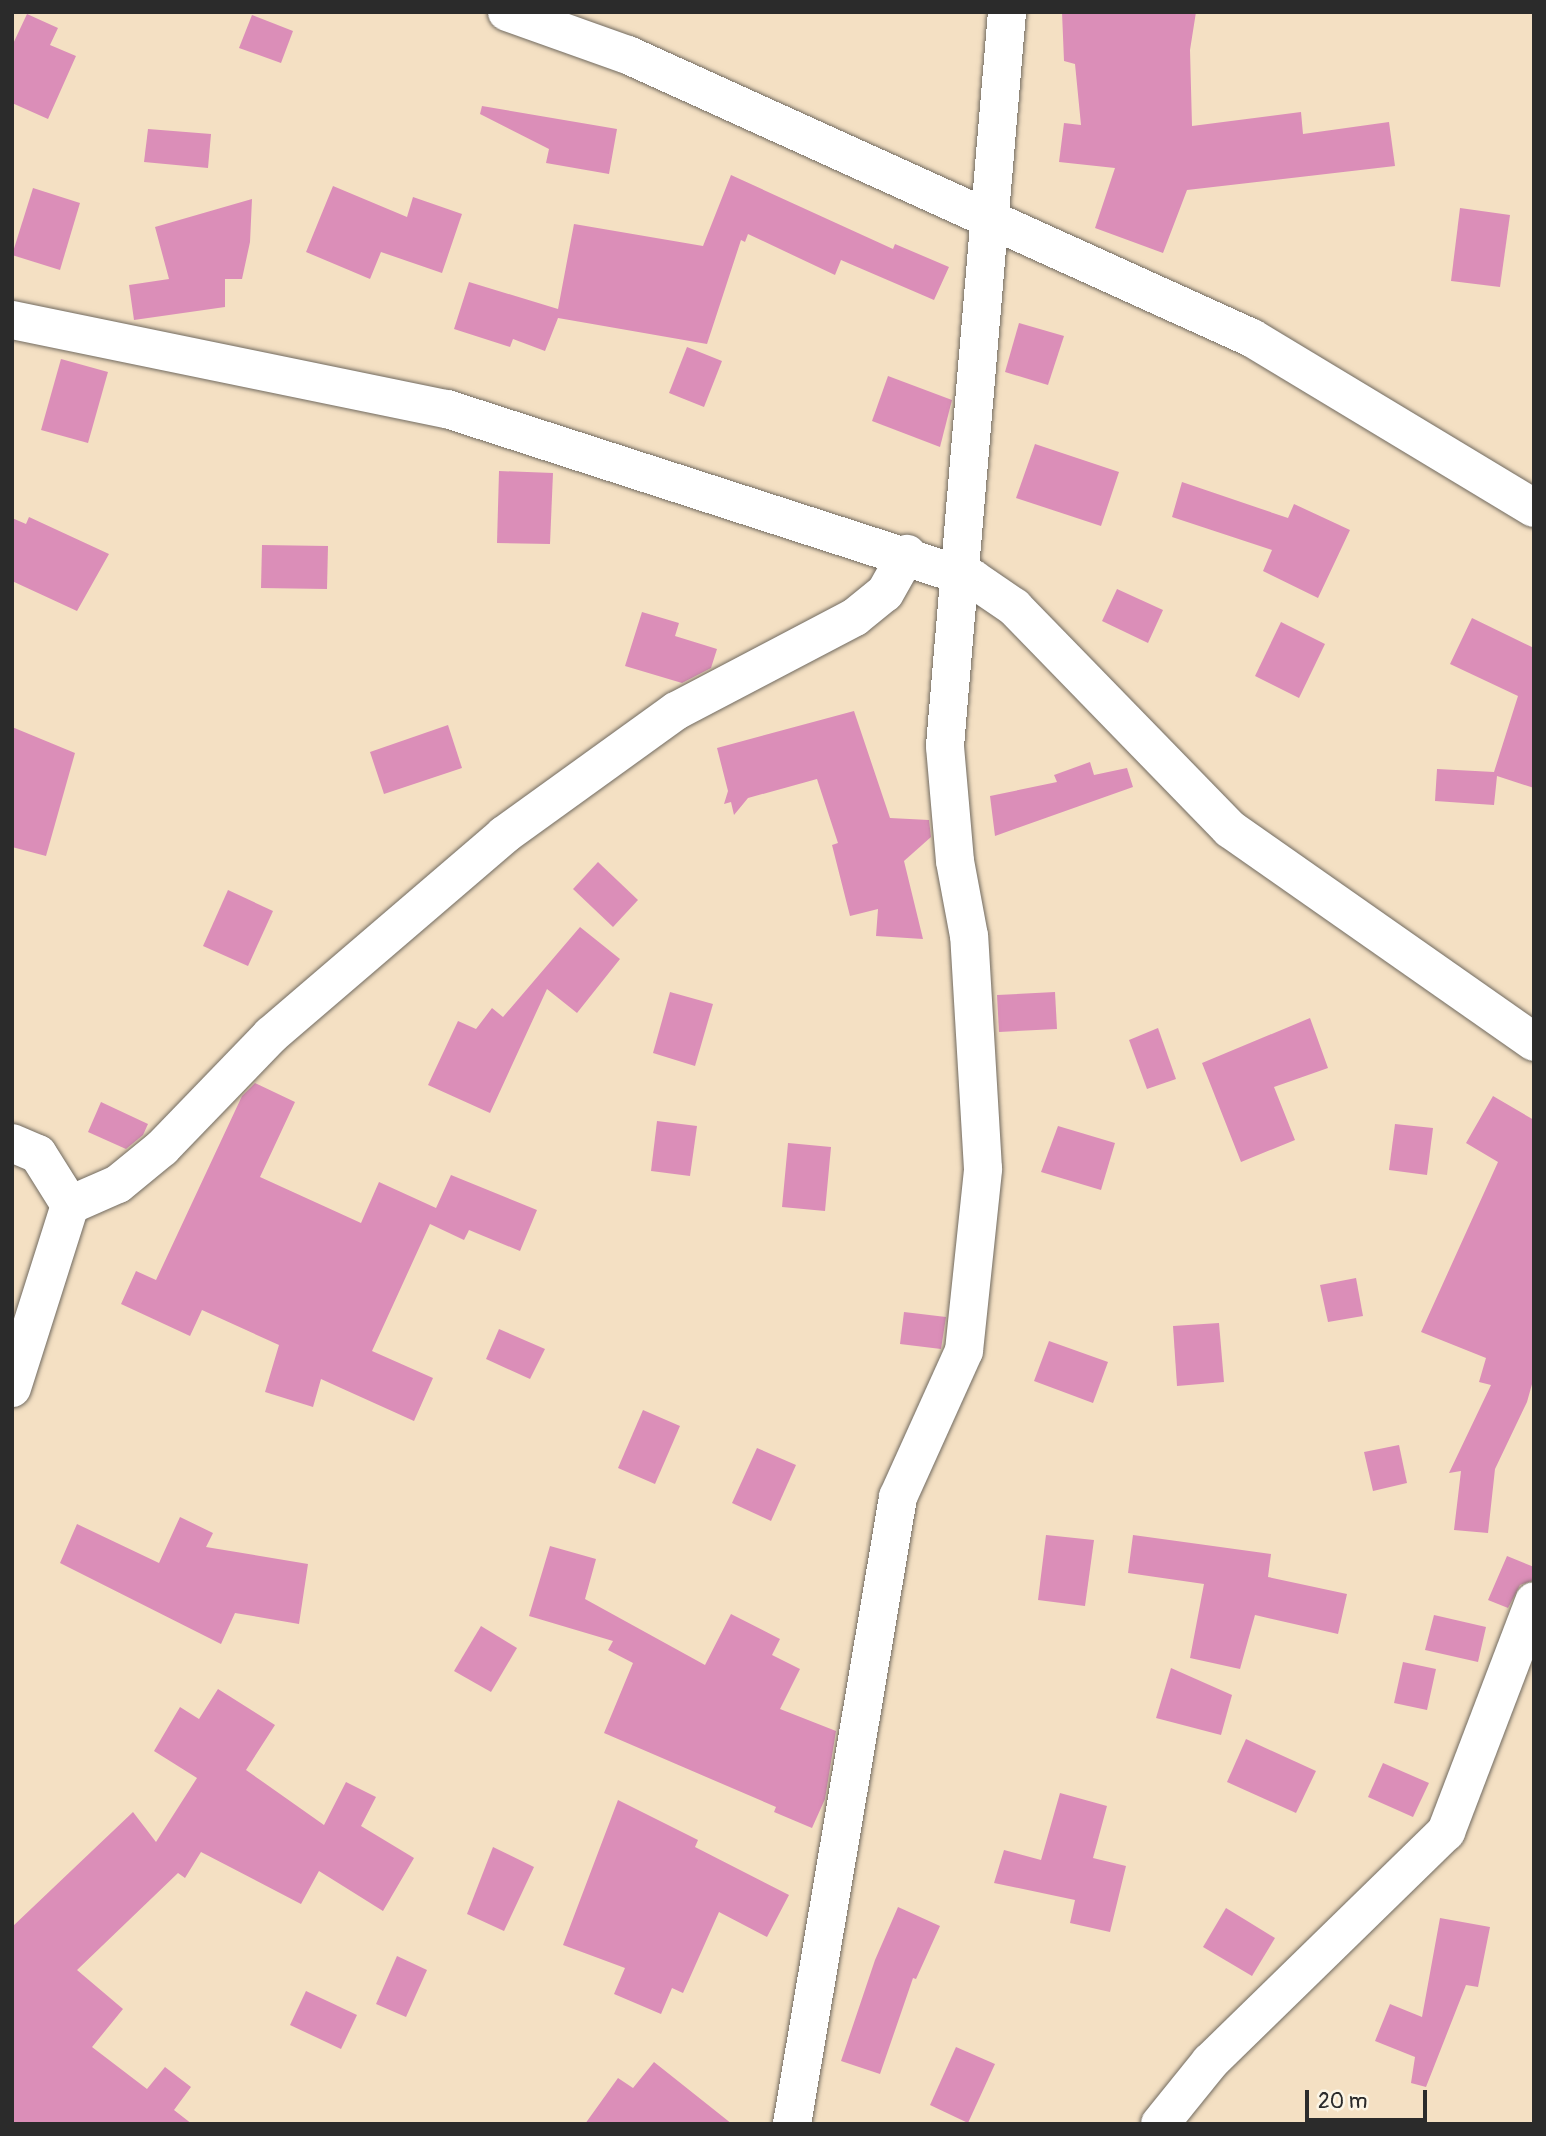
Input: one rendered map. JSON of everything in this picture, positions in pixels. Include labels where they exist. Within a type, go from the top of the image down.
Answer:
[{"type":"street","points":[[507,12],[628,55],[1252,338],[1534,508]]},
{"type":"street","points":[[792,2124],[898,1497],[964,1351],[983,1169],[969,936],[955,861],[945,746],[957,571],[993,219],[1007,12]]},
{"type":"street","points":[[12,320],[447,409],[957,571],[1014,607],[1230,829],[1534,1042]]},
{"type":"street","points":[[12,1388],[70,1205],[118,1184],[162,1149],[271,1035],[504,835],[676,711],[855,617],[885,593],[907,554]]},
{"type":"street","points":[[12,1143],[38,1154],[70,1205]]},
{"type":"street","points":[[1160,2124],[1210,2062],[1446,1832],[1534,1601]]},
{"type":"building","points":[[1062,12],[1196,12],[1190,50],[1192,126],[1301,112],[1303,134],[1389,122],[1395,166],[1187,190],[1163,253],[1095,228],[1115,168],[1059,162],[1064,123],[1081,125],[1075,64],[1064,61]]},
{"type":"building","points":[[27,14],[58,28],[50,45],[76,56],[48,119],[12,103],[12,46]]},
{"type":"building","points":[[252,15],[293,31],[281,63],[239,48]]},
{"type":"building","points":[[482,106],[617,129],[609,174],[546,163],[549,149],[480,114]]},
{"type":"building","points":[[148,129],[211,134],[208,168],[144,162]]},
{"type":"building","points":[[731,175],[893,249],[895,244],[949,267],[934,300],[841,260],[835,275],[748,234],[745,242],[741,240],[707,344],[558,318],[545,351],[513,339],[510,347],[454,329],[469,282],[558,309],[574,224],[703,246]]},
{"type":"building","points":[[333,186],[407,217],[413,197],[462,214],[442,273],[381,252],[370,279],[306,252]]},
{"type":"building","points":[[33,188],[80,203],[60,270],[12,255]]},
{"type":"building","points":[[252,199],[250,242],[242,279],[225,279],[225,307],[134,320],[129,285],[169,279],[155,227]]},
{"type":"building","points":[[1460,208],[1510,215],[1500,287],[1451,281]]},
{"type":"building","points":[[1019,323],[1064,336],[1048,385],[1005,372]]},
{"type":"building","points":[[687,347],[722,361],[704,407],[669,393]]},
{"type":"building","points":[[61,359],[108,372],[88,443],[41,430]]},
{"type":"building","points":[[888,376],[952,400],[940,447],[872,421]]},
{"type":"building","points":[[1035,444],[1119,472],[1101,526],[1016,498]]},
{"type":"building","points":[[499,471],[553,473],[550,544],[497,543]]},
{"type":"building","points":[[1182,482],[1288,518],[1294,504],[1350,530],[1318,598],[1263,571],[1272,550],[1172,517]]},
{"type":"building","points":[[29,517],[109,554],[77,611],[12,581],[12,518],[26,524]]},
{"type":"building","points":[[262,545],[328,546],[327,589],[261,588]]},
{"type":"building","points":[[1117,589],[1163,610],[1148,643],[1102,621]]},
{"type":"building","points":[[642,612],[679,623],[675,636],[717,649],[711,668],[682,683],[625,666]]},
{"type":"building","points":[[1472,618],[1534,648],[1534,788],[1497,776],[1494,805],[1435,801],[1437,769],[1494,772],[1518,696],[1450,664]]},
{"type":"building","points":[[1281,622],[1325,644],[1299,698],[1255,676]]},
{"type":"building","points":[[854,711],[890,818],[929,820],[931,837],[904,861],[923,939],[876,936],[878,909],[850,916],[832,845],[838,843],[817,779],[748,798],[734,815],[731,802],[724,804],[728,791],[717,748]]},
{"type":"building","points":[[448,725],[462,768],[384,794],[370,752]]},
{"type":"building","points":[[12,727],[75,753],[46,856],[12,847]]},
{"type":"building","points":[[1090,762],[1094,775],[1127,768],[1133,787],[995,836],[990,796],[1057,782],[1054,775]]},
{"type":"building","points":[[598,862],[638,900],[613,927],[573,889]]},
{"type":"building","points":[[228,890],[273,911],[248,966],[203,946]]},
{"type":"building","points":[[580,927],[620,959],[577,1013],[547,989],[490,1113],[428,1085],[458,1021],[476,1029],[492,1008],[503,1017]]},
{"type":"building","points":[[670,992],[713,1004],[695,1066],[653,1053]]},
{"type":"building","points":[[1055,992],[1057,1029],[999,1032],[997,995]]},
{"type":"building","points":[[1310,1018],[1328,1068],[1274,1087],[1295,1140],[1241,1162],[1202,1063]]},
{"type":"building","points":[[1158,1028],[1176,1079],[1147,1089],[1129,1040]]},
{"type":"building","points":[[255,1083],[295,1102],[260,1177],[361,1223],[379,1182],[436,1208],[451,1175],[537,1210],[520,1251],[469,1230],[464,1240],[430,1224],[372,1351],[433,1378],[414,1421],[321,1379],[313,1407],[265,1392],[279,1345],[202,1310],[190,1336],[121,1304],[136,1271],[156,1280],[242,1096]]},
{"type":"building","points":[[1493,1096],[1534,1120],[1534,1377],[1527,1402],[1495,1469],[1488,1533],[1454,1530],[1461,1471],[1449,1473],[1491,1385],[1479,1382],[1486,1358],[1421,1332],[1498,1162],[1466,1143]]},
{"type":"building","points":[[101,1102],[148,1124],[143,1135],[126,1149],[88,1132]]},
{"type":"building","points":[[657,1121],[697,1126],[690,1176],[651,1171]]},
{"type":"building","points":[[1395,1124],[1433,1128],[1427,1175],[1389,1170]]},
{"type":"building","points":[[1058,1126],[1115,1143],[1101,1190],[1041,1172]]},
{"type":"building","points":[[788,1143],[831,1147],[825,1211],[782,1207]]},
{"type":"building","points":[[1356,1278],[1363,1316],[1328,1322],[1320,1285]]},
{"type":"building","points":[[904,1312],[946,1317],[941,1349],[900,1344]]},
{"type":"building","points":[[1219,1323],[1224,1382],[1177,1386],[1173,1326]]},
{"type":"building","points":[[499,1329],[545,1349],[530,1379],[486,1359]]},
{"type":"building","points":[[1049,1341],[1108,1362],[1093,1403],[1034,1381]]},
{"type":"building","points":[[643,1410],[680,1426],[655,1484],[618,1468]]},
{"type":"building","points":[[1399,1445],[1407,1483],[1373,1491],[1364,1452]]},
{"type":"building","points":[[757,1448],[796,1465],[771,1521],[732,1503]]},
{"type":"building","points":[[180,1517],[213,1533],[206,1547],[308,1564],[299,1624],[235,1613],[221,1644],[60,1563],[77,1524],[159,1563]]},
{"type":"building","points":[[1046,1535],[1094,1540],[1085,1606],[1038,1600]]},
{"type":"building","points":[[1133,1535],[1271,1554],[1268,1577],[1347,1594],[1338,1634],[1255,1615],[1240,1669],[1190,1658],[1204,1584],[1128,1573]]},
{"type":"building","points":[[550,1546],[596,1559],[585,1599],[705,1665],[731,1614],[780,1639],[772,1655],[800,1669],[780,1709],[836,1731],[825,1799],[812,1828],[774,1812],[776,1807],[604,1733],[633,1663],[608,1650],[613,1641],[529,1616]]},
{"type":"building","points":[[1507,1556],[1534,1567],[1534,1580],[1520,1585],[1508,1608],[1488,1600]]},
{"type":"building","points":[[1434,1615],[1486,1627],[1478,1662],[1425,1650]]},
{"type":"building","points":[[481,1626],[517,1648],[491,1692],[454,1671]]},
{"type":"building","points":[[1403,1662],[1436,1669],[1427,1710],[1394,1703]]},
{"type":"building","points":[[1171,1668],[1232,1695],[1221,1735],[1156,1718]]},
{"type":"building","points":[[218,1689],[275,1725],[246,1770],[324,1825],[346,1782],[376,1797],[361,1826],[414,1858],[383,1911],[319,1871],[301,1904],[201,1852],[185,1878],[178,1873],[77,1970],[123,2009],[92,2047],[147,2089],[165,2067],[191,2087],[174,2110],[192,2124],[12,2124],[12,1927],[133,1812],[156,1842],[197,1778],[154,1751],[180,1707],[199,1719]]},
{"type":"building","points":[[1246,1739],[1316,1771],[1296,1813],[1227,1782]]},
{"type":"building","points":[[1383,1763],[1429,1783],[1413,1817],[1368,1797]]},
{"type":"building","points":[[1060,1793],[1107,1806],[1093,1858],[1126,1866],[1110,1932],[1070,1923],[1075,1900],[994,1883],[1004,1850],[1041,1860]]},
{"type":"building","points":[[618,1800],[698,1840],[695,1847],[789,1895],[767,1937],[719,1912],[683,1993],[672,1988],[661,2014],[614,1994],[625,1968],[563,1945]]},
{"type":"building","points":[[493,1847],[534,1867],[504,1931],[467,1914]]},
{"type":"building","points":[[898,1907],[940,1926],[916,1979],[913,1978],[880,2074],[841,2061],[875,1960]]},
{"type":"building","points":[[1226,1908],[1275,1938],[1252,1976],[1203,1947]]},
{"type":"building","points":[[1440,1918],[1490,1927],[1478,1987],[1466,1985],[1426,2087],[1411,2083],[1415,2057],[1375,2041],[1390,2004],[1422,2017]]},
{"type":"building","points":[[397,1956],[427,1970],[406,2017],[376,2004]]},
{"type":"building","points":[[306,1991],[357,2015],[341,2049],[290,2025]]},
{"type":"building","points":[[956,2047],[995,2064],[968,2123],[930,2105]]},
{"type":"building","points":[[654,2062],[732,2124],[585,2124],[618,2078],[633,2088]]}]
